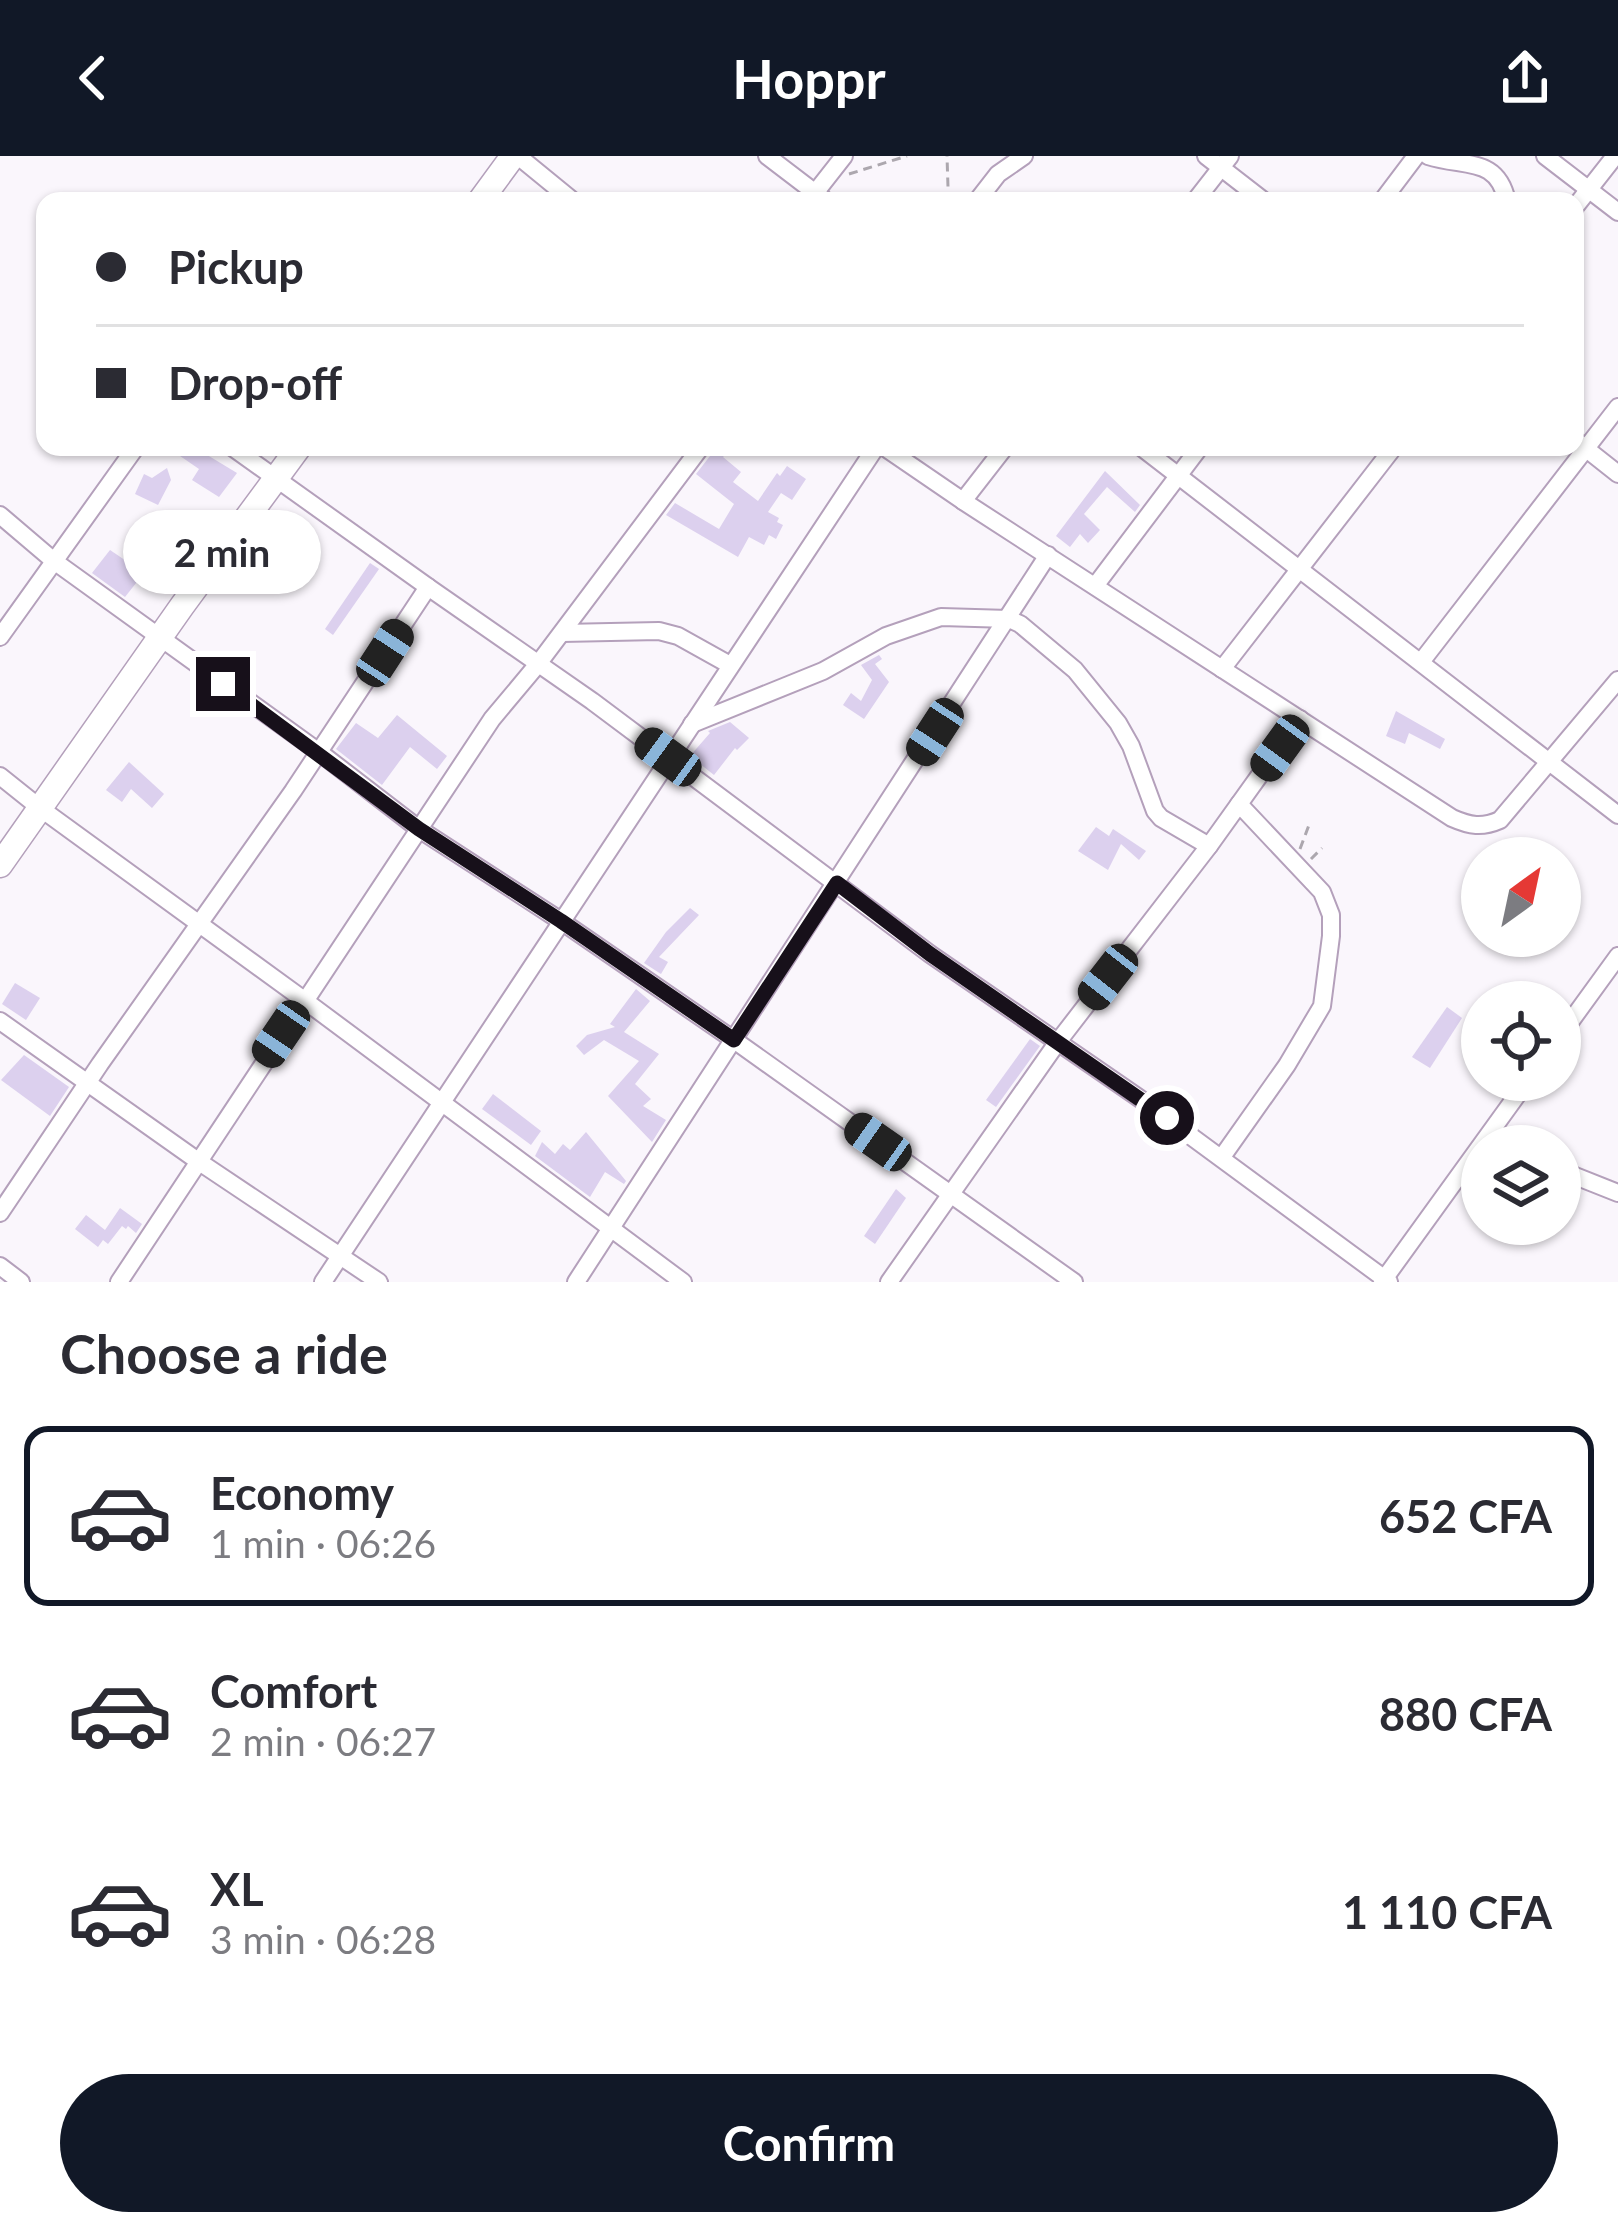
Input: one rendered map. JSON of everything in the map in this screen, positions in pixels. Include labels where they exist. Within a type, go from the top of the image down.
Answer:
[{"type":"main road","points":[[487,192],[516,156]]},
{"type":"main road","points":[[0,866],[292,456]]},
{"type":"street","points":[[516,156],[562,192]]},
{"type":"street","points":[[767,156],[822,192],[844,156]]},
{"type":"street","points":[[984,192],[998,174],[1024,156]]},
{"type":"street","points":[[1389,192],[1416,156]]},
{"type":"street","points":[[1428,156],[1484,164],[1500,176],[1505,192]]},
{"type":"street","points":[[1545,156],[1618,212]]},
{"type":"street","points":[[1584,195],[1615,156]]},
{"type":"street","points":[[1200,192],[1219,160],[1254,192]]},
{"type":"street","points":[[1584,441],[1618,407]]},
{"type":"street","points":[[1584,448],[1618,474]]},
{"type":"street","points":[[0,637],[130,456]]},
{"type":"street","points":[[244,456],[668,757],[930,954],[1222,1157],[1385,1281],[1461,1183]]},
{"type":"street","points":[[119,1282],[492,719],[693,456]]},
{"type":"street","points":[[323,1282],[668,757],[874,456]]},
{"type":"street","points":[[894,456],[1467,824],[1499,820],[1618,680]]},
{"type":"street","points":[[963,501],[998,456]]},
{"type":"street","points":[[1153,456],[1618,815]]},
{"type":"street","points":[[1095,586],[1193,456]]},
{"type":"street","points":[[1222,669],[1387,456]]},
{"type":"street","points":[[1421,662],[1572,456]]},
{"type":"street","points":[[0,515],[159,639],[419,829],[734,1040],[1074,1282]]},
{"type":"street","points":[[576,1282],[1048,555]]},
{"type":"street","points":[[0,1213],[428,587]]},
{"type":"street","points":[[690,725],[823,671],[886,636],[941,617],[1009,619],[1075,670],[1118,723],[1161,818],[1209,846]]},
{"type":"street","points":[[562,633],[669,633],[730,665]]},
{"type":"street","points":[[889,1282],[1057,1043],[1300,719]]},
{"type":"street","points":[[0,776],[683,1282]]},
{"type":"street","points":[[1222,1157],[1322,1006],[1331,915],[1322,892],[1239,804]]},
{"type":"street","points":[[1581,1007],[1618,956]]},
{"type":"street","points":[[0,1022],[379,1282]]},
{"type":"street","points":[[1581,1178],[1618,1193]]},
{"type":"street","points":[[0,1266],[21,1282]]},
{"type":"path","points":[[822,192],[907,156]]},
{"type":"path","points":[[947,156],[947,192]]},
{"type":"path","points":[[1296,862],[1309,825]]},
{"type":"building","points":[[180,456],[209,456],[237,473],[219,497],[192,480],[199,469]]},
{"type":"building","points":[[710,456],[724,456],[741,472],[733,482],[758,501],[787,466],[806,479],[792,500],[781,493],[768,512],[783,525],[776,539],[769,535],[764,545],[749,537],[738,557],[666,515],[675,503],[719,529],[734,504],[696,474]]},
{"type":"building","points":[[167,468],[171,480],[158,505],[135,494],[144,474],[152,478]]},
{"type":"building","points":[[1105,471],[1140,505],[1135,512],[1107,487],[1084,514],[1100,530],[1088,543],[1080,534],[1070,547],[1056,536]]},
{"type":"building","points":[[110,550],[144,573],[125,597],[92,573]]},
{"type":"building","points":[[370,563],[379,569],[333,635],[325,629]]},
{"type":"building","points":[[879,655],[882,659],[875,664],[889,682],[864,719],[843,705],[851,693],[861,701],[872,680],[861,665]]},
{"type":"building","points":[[1396,711],[1445,739],[1440,749],[1409,733],[1405,744],[1386,736]]},
{"type":"building","points":[[397,715],[447,756],[437,769],[410,747],[382,785],[336,749],[356,723],[378,738]]},
{"type":"building","points":[[730,722],[749,738],[714,775],[690,756],[708,731]]},
{"type":"building","points":[[129,762],[164,794],[152,808],[131,789],[122,802],[106,790]]},
{"type":"building","points":[[1096,827],[1109,836],[1113,829],[1146,851],[1139,860],[1121,844],[1108,870],[1078,851]]},
{"type":"building","points":[[690,908],[699,915],[659,957],[668,962],[661,974],[644,963]]},
{"type":"building","points":[[15,983],[40,998],[26,1020],[2,1004]]},
{"type":"building","points":[[636,989],[650,1001],[624,1032],[659,1054],[635,1084],[651,1099],[643,1106],[666,1120],[652,1142],[608,1096],[639,1061],[604,1040],[584,1055],[576,1046],[587,1035],[615,1027],[610,1024]]},
{"type":"building","points":[[1447,1007],[1461,1017],[1430,1068],[1412,1057]]},
{"type":"building","points":[[1030,1039],[1040,1046],[996,1107],[986,1100]]},
{"type":"building","points":[[24,1055],[69,1087],[50,1116],[1,1080]]},
{"type":"building","points":[[493,1094],[541,1131],[531,1145],[482,1109]]},
{"type":"building","points":[[586,1132],[626,1181],[605,1172],[590,1197],[535,1156],[542,1142],[555,1154],[563,1144],[570,1150]]},
{"type":"building","points":[[896,1189],[906,1198],[875,1244],[864,1236]]},
{"type":"building","points":[[120,1208],[142,1224],[136,1233],[122,1226],[108,1244],[103,1240],[98,1247],[75,1229],[86,1215],[105,1230]]},
{"type":"route","points":[[223,684],[419,829],[734,1040],[837,883],[930,954],[1167,1118]]}]
